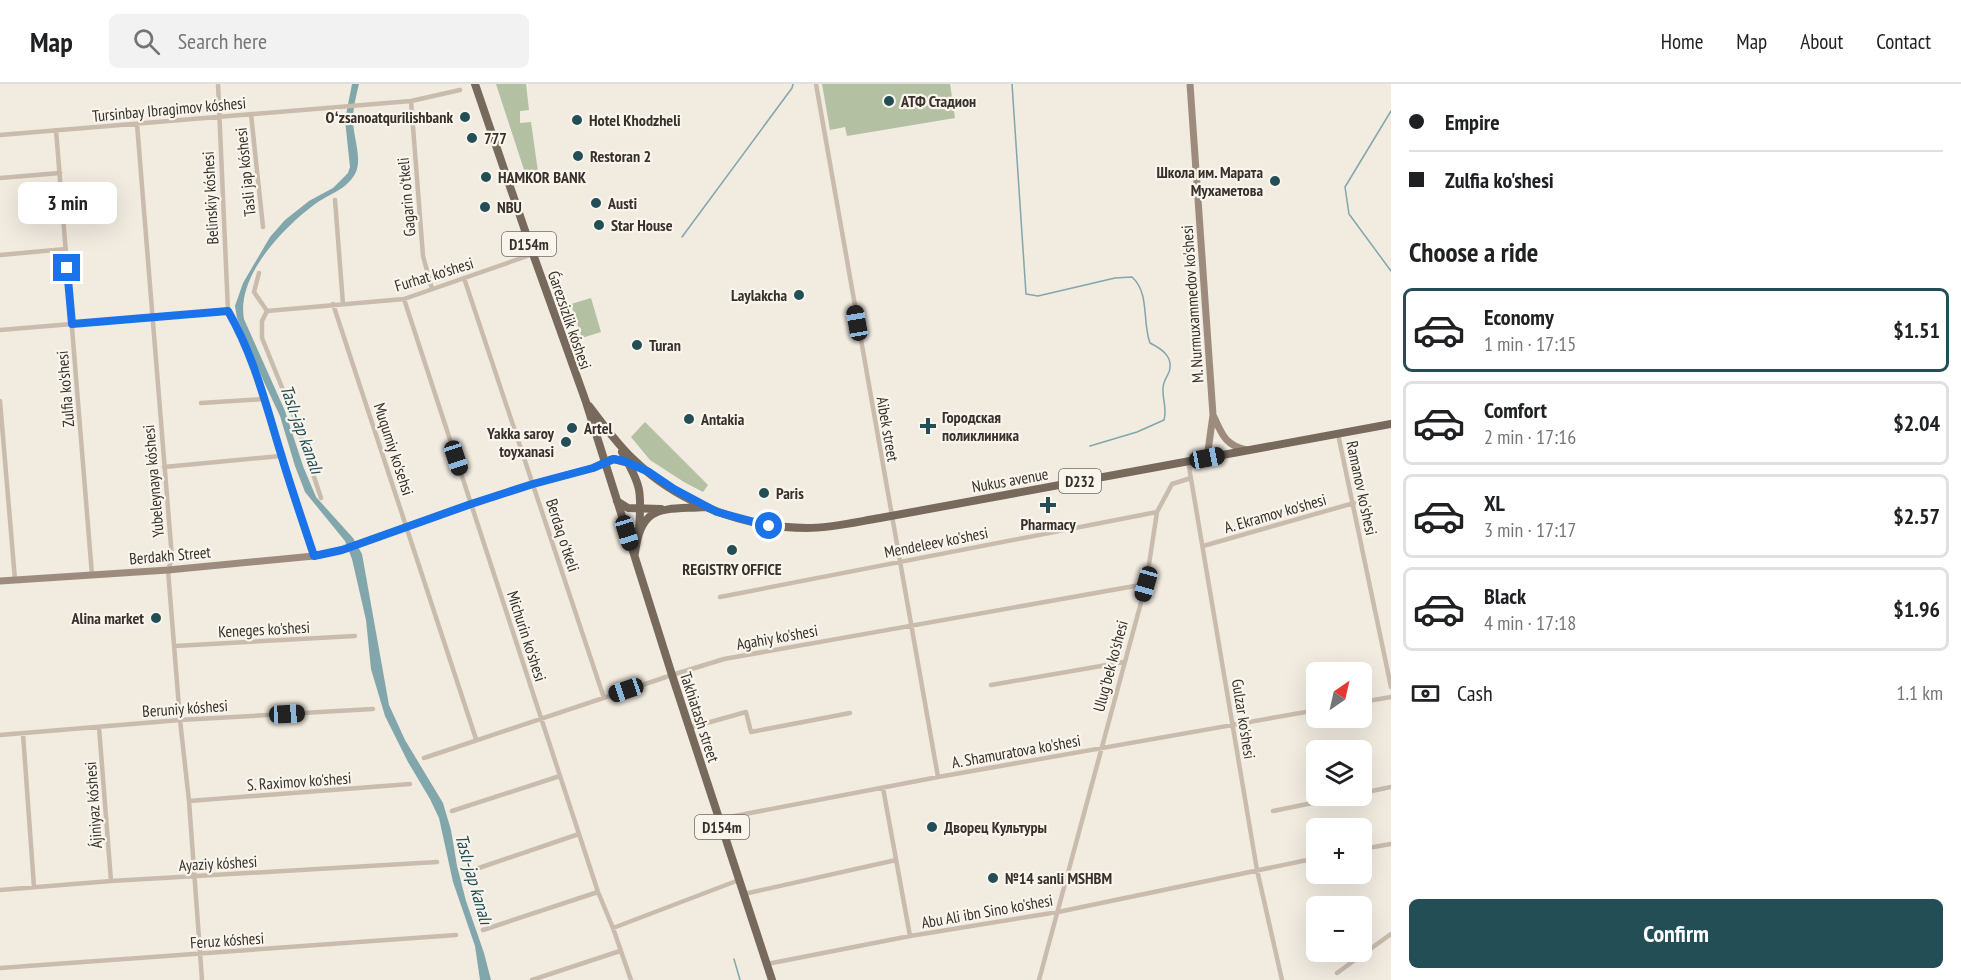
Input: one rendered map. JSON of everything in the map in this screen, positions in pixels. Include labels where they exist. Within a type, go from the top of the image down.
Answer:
[{"type":"main road","name":"Ǵarezsizlik kóshesi","points":[[475,84],[532,254],[586,402],[604,462]]},
{"type":"main road","name":"D232","points":[[586,402],[633,459],[649,472],[705,507]]},
{"type":"main road","name":"Nukus avenue","points":[[705,507],[769,526],[808,528],[843,525],[1391,424]]},
{"type":"main road","points":[[614,438],[641,492],[635,558]]},
{"type":"main road","name":"D232","points":[[604,462],[614,459],[649,472]]},
{"type":"main road","name":"Takhiatash street","points":[[604,462],[772,980]]},
{"type":"main road","points":[[617,501],[628,508],[705,507]]},
{"type":"main road","points":[[639,530],[652,514],[666,509]]},
{"type":"street","name":"Belinskiy kóshesi","points":[[218,84],[228,311]]},
{"type":"street","name":"Aibek street","points":[[816,84],[938,777]]},
{"type":"street","name":"M. Nurmuxammedov ko'shesi","points":[[1190,84],[1213,415]]},
{"type":"street","name":"Tursinbay Ibragimov kóshesi","points":[[0,135],[411,101],[460,90]]},
{"type":"street","name":"Gagarin o'tkeli","points":[[411,101],[423,256],[432,290]]},
{"type":"street","name":"Tasli jap kóshesi","points":[[251,114],[263,227]]},
{"type":"street","name":"Yubeleynaya kóshesi","points":[[137,124],[172,558],[168,570],[189,801],[202,980]]},
{"type":"street","name":"Zulfia ko'shesi","points":[[56,130],[92,575]]},
{"type":"street","points":[[0,178],[60,172]]},
{"type":"street","points":[[335,200],[343,304]]},
{"type":"street","points":[[0,255],[66,249]]},
{"type":"street","name":"Furhat ko'shesi","points":[[267,311],[404,299],[532,254]]},
{"type":"street","points":[[259,273],[254,292],[267,311],[262,321],[262,338],[296,422],[321,498]]},
{"type":"street","name":"Berdaq o'tkeli","points":[[464,278],[604,698]]},
{"type":"street","name":"Michurin ko'shesi","points":[[404,299],[598,892],[631,980]]},
{"type":"street","name":"Muqumiy ko'sehsi","points":[[333,304],[476,739]]},
{"type":"street","points":[[0,330],[228,311],[260,380],[281,456],[314,556]]},
{"type":"street","points":[[201,403],[264,399]]},
{"type":"street","points":[[0,401],[15,580]]},
{"type":"street","points":[[1213,415],[1223,436],[1231,445],[1248,450]]},
{"type":"street","points":[[1207,458],[1213,415]]},
{"type":"street","name":"Ramanov ko'shesi","points":[[1338,434],[1391,687]]},
{"type":"street","points":[[164,466],[281,456]]},
{"type":"street","name":"Gulzar ko'shesi","points":[[1188,461],[1257,870],[1282,980]]},
{"type":"street","name":"Berdakh Street","points":[[0,581],[168,570],[314,556],[342,550],[471,504],[593,468],[604,462]]},
{"type":"street","name":"Ulug'bek ko'shesi","points":[[1039,980],[1146,584],[1157,512],[1172,484],[1191,478]]},
{"type":"street","name":"A. Ekramov ko'shesi","points":[[1203,546],[1353,503]]},
{"type":"street","name":"Mendeleev ko'shesi","points":[[720,597],[1157,512]]},
{"type":"street","name":"Agahiy ko'shesi","points":[[424,758],[724,659],[1146,584]]},
{"type":"street","name":"Keneges ko'shesi","points":[[175,646],[355,636]]},
{"type":"street","points":[[991,685],[1124,662]]},
{"type":"street","points":[[1372,700],[1391,697]]},
{"type":"street","name":"Beruniy kóshesi","points":[[0,735],[180,720],[373,709]]},
{"type":"street","points":[[689,728],[746,712],[751,732],[850,713]]},
{"type":"street","name":"A. Shamuratova ko'shesi","points":[[719,819],[938,777],[1306,712]]},
{"type":"street","name":"Ájiniyaz kóshesi","points":[[99,727],[111,881]]},
{"type":"street","points":[[0,729],[0,735]]},
{"type":"street","points":[[23,734],[34,887]]},
{"type":"street","points":[[452,811],[560,776]]},
{"type":"street","name":"S. Raximov ko'shesi","points":[[189,801],[410,784]]},
{"type":"street","points":[[1372,791],[1391,787]]},
{"type":"street","points":[[883,788],[910,936]]},
{"type":"street","points":[[1273,811],[1306,804]]},
{"type":"street","points":[[467,872],[579,834]]},
{"type":"street","points":[[1372,847],[1391,844]]},
{"type":"street","points":[[744,894],[897,860]]},
{"type":"street","name":"Abu Ali ibn Sino ko'shesi","points":[[767,964],[910,936],[1058,912],[1306,860]]},
{"type":"street","name":"Ayaziy kóshesi","points":[[0,890],[111,881],[437,862]]},
{"type":"street","points":[[613,928],[739,880]]},
{"type":"street","points":[[483,930],[598,892]]},
{"type":"street","points":[[1337,973],[1391,934]]},
{"type":"street","name":"Feruz kóshesi","points":[[0,968],[456,935]]},
{"type":"street","points":[[532,980],[620,951]]},
{"type":"green space","points":[[496,84],[526,84],[529,110],[520,111],[520,123],[531,122],[539,179],[528,182]]},
{"type":"green space","name":"АТФ Стадион","points":[[822,84],[950,84],[955,118],[847,136],[845,127],[830,130]]},
{"type":"green space","points":[[591,298],[601,332],[582,338],[571,304]]},
{"type":"green space","points":[[645,422],[708,485],[703,492],[650,460],[631,437]]},
{"type":"water","points":[[352,84],[359,84],[353,116],[358,155],[355,174],[342,188],[302,214],[264,254],[247,286],[243,303],[244,319],[285,411],[316,497],[353,538],[362,554],[389,705],[405,740],[443,803],[466,901],[491,980],[480,980],[475,946],[453,882],[439,818],[385,716],[371,669],[366,620],[352,559],[345,541],[305,492],[280,416],[237,318],[235,306],[243,283],[270,237],[285,220],[309,201],[333,188],[348,173],[350,167],[345,120]]},
{"type":"waterway","points":[[682,237],[793,84]]},
{"type":"waterway","points":[[1012,84],[1026,294],[1038,296],[1115,278],[1132,277],[1141,291],[1150,343],[1163,351],[1170,362],[1169,372],[1163,386],[1164,420],[1137,432],[1090,446]]},
{"type":"waterway","points":[[1391,111],[1345,187],[1349,214],[1391,271]]},
{"type":"waterway","points":[[734,959],[740,980]]},
{"type":"place","name":"АТФ Стадион","points":[[889,101]]},
{"type":"place","name":"Oʻzsanoatqurilishbank","points":[[465,117]]},
{"type":"place","name":"Hotel Khodzheli","points":[[577,120]]},
{"type":"place","name":"777","points":[[472,138]]},
{"type":"place","name":"Restoran 2","points":[[578,156]]},
{"type":"place","name":"HAMKOR BANK","points":[[486,177]]},
{"type":"place","name":"Школа им. Марата Мухаметова","points":[[1275,181]]},
{"type":"place","name":"Austi","points":[[596,203]]},
{"type":"place","name":"NBU","points":[[485,207]]},
{"type":"place","name":"Star House","points":[[599,225]]},
{"type":"place","name":"Laylakcha","points":[[799,295]]},
{"type":"place","name":"Turan","points":[[637,345]]},
{"type":"place","name":"Antakia","points":[[689,419]]},
{"type":"place","name":"Городская поликлиника","points":[[928,426]]},
{"type":"place","name":"Artel","points":[[572,428]]},
{"type":"place","name":"Yakka saroy toyxanasi","points":[[566,442]]},
{"type":"place","name":"Paris","points":[[764,493]]},
{"type":"place","name":"Pharmacy","points":[[1048,505]]},
{"type":"place","name":"REGISTRY OFFICE","points":[[732,550]]},
{"type":"place","name":"Alina market","points":[[156,618]]},
{"type":"place","name":"Дворец Культуры","points":[[932,827]]},
{"type":"place","name":"№14 sanli MSHBM","points":[[993,878]]},
{"type":"route","points":[[67,268],[72,324],[228,311],[260,380],[281,456],[314,556],[342,550],[471,504],[593,468],[614,459],[649,472],[705,507],[769,526]]},
{"type":"water label","name":"Taslı-jap kanalı","points":[[302,429]]},
{"type":"water label","name":"Taslı-jap kanalı","points":[[474,879]]}]
